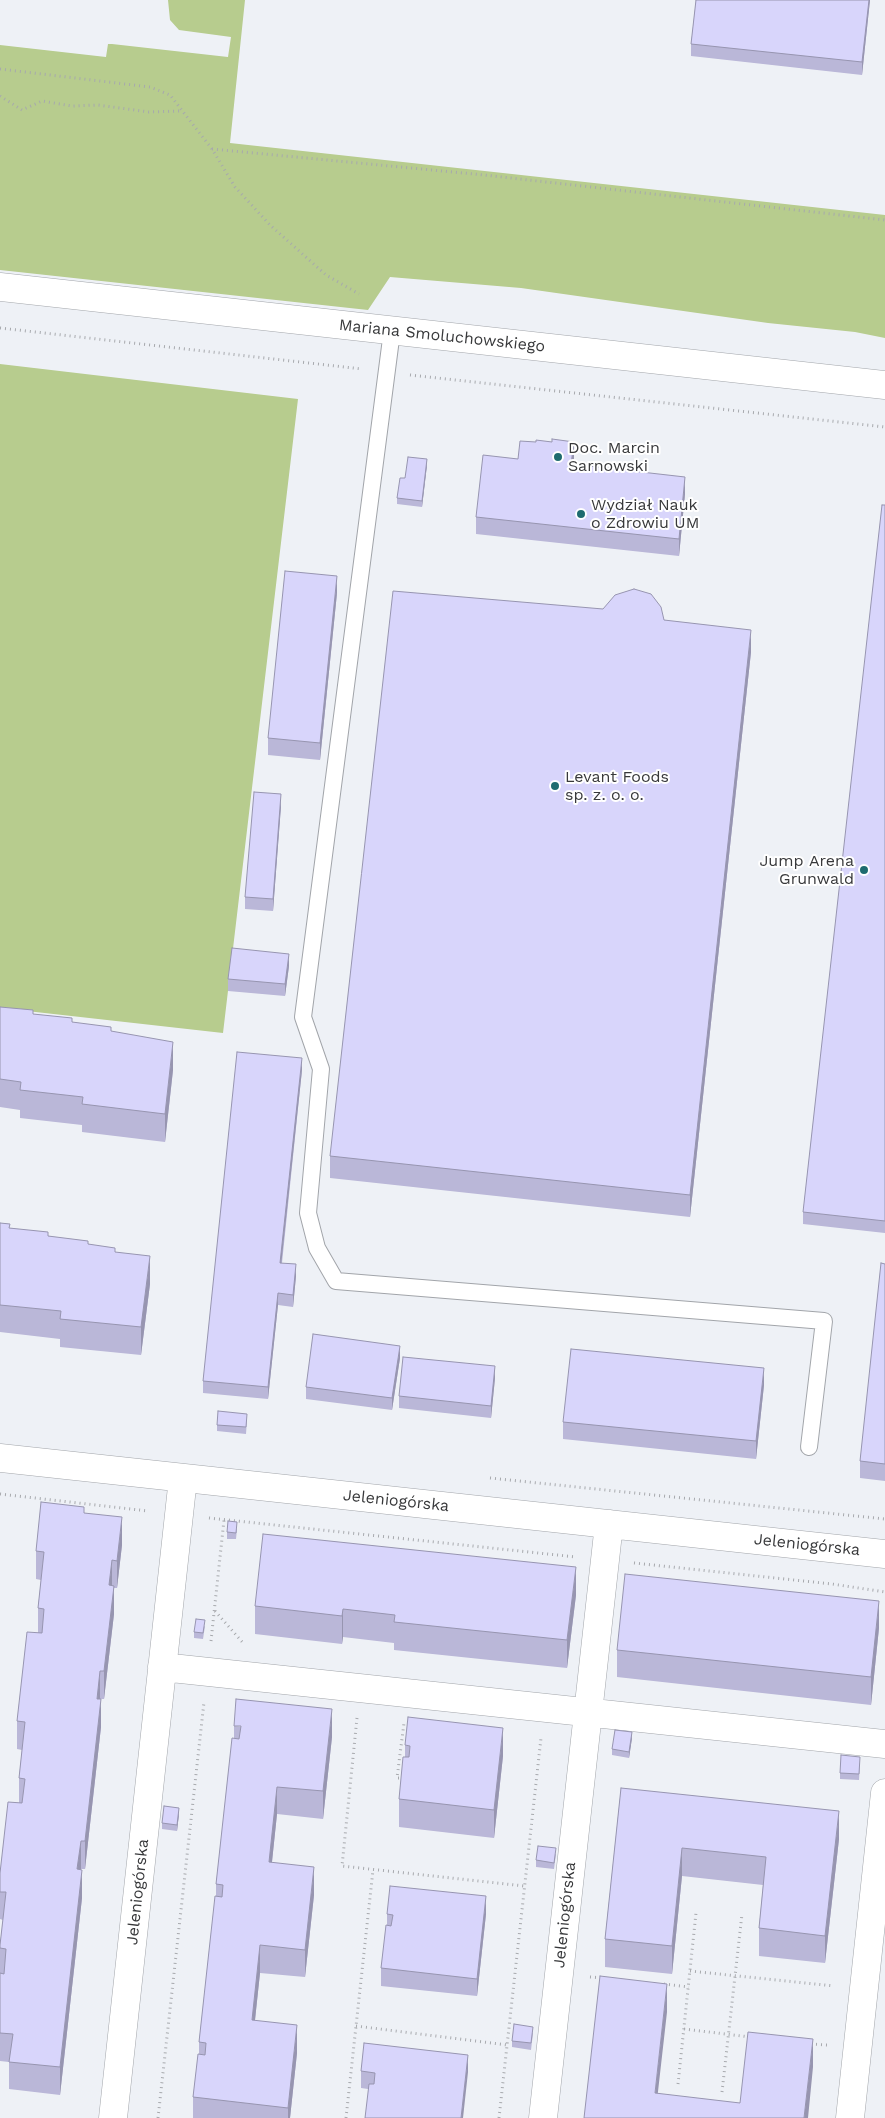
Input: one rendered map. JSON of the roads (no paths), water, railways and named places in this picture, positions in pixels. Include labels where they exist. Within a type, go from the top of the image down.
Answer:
[{"type":"street","name":"Mariana Smoluchowskiego","points":[[0,287],[885,385]]},
{"type":"street","name":"Jeleniogórska","points":[[0,1458],[885,1554]]},
{"type":"street","name":"Jeleniogórska","points":[[113,2118],[183,1478]]},
{"type":"street","name":"Jeleniogórska","points":[[543,2118],[609,1524]]},
{"type":"street","points":[[162,1666],[885,1744]]},
{"type":"street","points":[[850,2118],[885,1793]]},
{"type":"lane","points":[[392,331],[303,1017],[321,1069],[308,1213],[317,1248],[336,1281],[824,1321],[809,1447]]},
{"type":"place","name":"Doc. Marcin Sarnowski","points":[[558,457]]},
{"type":"place","name":"Wydział Nauk o Zdrowiu UM","points":[[581,514]]},
{"type":"place","name":"Levant Foods sp. z. o. o.","points":[[555,786]]},
{"type":"place","name":"Jump Arena Grunwald","points":[[864,870]]}]
